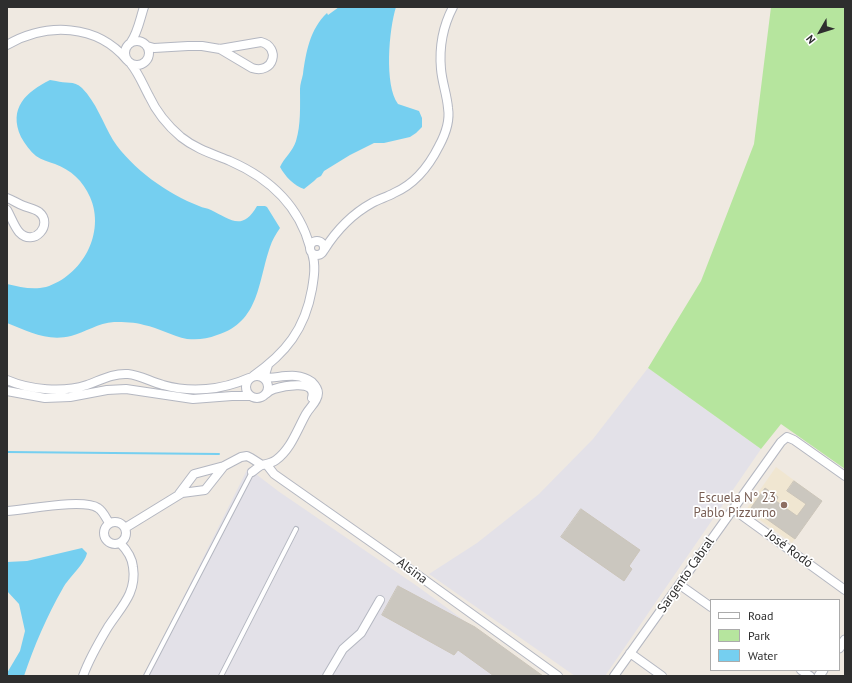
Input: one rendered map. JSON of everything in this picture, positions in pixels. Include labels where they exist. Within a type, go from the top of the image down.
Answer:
[{"type":"street","points":[[144,7],[138,29],[135,36],[128,44],[125,54],[161,115],[176,132],[202,150],[230,161],[259,176],[282,196],[290,206],[305,232],[315,265]]},
{"type":"street","points":[[250,396],[245,387],[251,377],[277,357],[291,341],[302,322],[310,299],[315,265],[333,237],[361,210],[372,203],[395,193],[415,179],[428,165],[437,150],[444,135],[448,115],[440,58],[444,28],[453,7]]},
{"type":"street","points":[[7,45],[32,33],[52,29],[71,30],[94,36],[114,47],[129,62],[139,65],[160,48]]},
{"type":"street","points":[[138,29],[138,34],[149,49],[148,59],[142,76],[144,85]]},
{"type":"street","points":[[114,47],[119,48],[137,40],[160,48],[188,46],[220,49],[261,42],[270,47],[273,57],[272,61],[266,68],[258,70],[220,49]]},
{"type":"street","points":[[7,198],[38,212],[44,220],[42,231],[33,237],[29,238],[24,236],[14,225],[7,210]]},
{"type":"street","points":[[305,232],[317,241],[323,243],[322,252]]},
{"type":"street","points":[[311,250],[312,243],[328,240],[333,237]]},
{"type":"street","points":[[311,250],[316,255],[322,252]]},
{"type":"street","points":[[264,378],[268,365]]},
{"type":"street","points":[[7,380],[23,386],[60,389],[79,387],[113,375],[128,374],[173,388],[194,390],[216,388],[257,375],[264,378],[294,376],[312,383],[317,389],[318,393],[313,406],[307,412]]},
{"type":"street","points":[[104,378],[107,390]]},
{"type":"street","points":[[139,390],[143,378]]},
{"type":"street","points":[[264,378],[268,384],[266,394]]},
{"type":"street","points":[[7,391],[34,397],[52,398],[70,397],[107,390],[139,390],[175,398],[193,399],[232,396],[250,396],[256,398],[263,396],[272,389],[289,386],[305,386],[312,390],[313,393],[307,412],[290,445],[276,460],[252,472]]},
{"type":"street","name":"Sargento Cabral","points":[[614,676],[781,442],[787,437],[794,440],[845,476]]},
{"type":"street","name":"Alsina","points":[[224,466],[241,457],[247,456],[264,465],[274,474],[558,676]]},
{"type":"street","points":[[175,497],[182,492],[194,474],[224,466]]},
{"type":"street","points":[[126,528],[182,493],[205,490],[224,466]]},
{"type":"street","points":[[7,511],[75,503],[90,505],[98,508],[109,523]]},
{"type":"street","name":"José Rodó","points":[[733,509],[845,590]]},
{"type":"street","points":[[83,676],[108,627],[130,596],[134,580],[132,560],[126,549],[120,544],[112,544],[104,536],[104,529],[109,523],[116,521],[120,522],[126,528],[127,535],[120,544]]},
{"type":"street","points":[[680,585],[710,606]]},
{"type":"street","points":[[327,676],[343,648],[361,633],[380,600]]},
{"type":"street","points":[[630,653],[662,676]]},
{"type":"lane","points":[[146,676],[252,472]]},
{"type":"lane","points":[[221,676],[296,529]]},
{"type":"shaded area","points":[[648,368],[761,449],[605,676],[575,676],[429,574],[477,543],[539,494],[593,439]]},
{"type":"shaded area","name":"Escuela N° 23 Pablo Pizzurno","points":[[776,467],[822,501],[792,543],[746,510]]},
{"type":"shaded area","points":[[248,468],[278,491],[417,586],[540,676],[144,676]]},
{"type":"green space","points":[[771,7],[845,7],[845,469],[781,424],[761,449],[648,368],[701,281],[754,144]]},
{"type":"water","points":[[339,7],[396,7],[391,29],[389,57],[391,84],[398,104],[419,111],[422,118],[422,127],[410,137],[384,143],[374,143],[350,155],[324,171],[321,176],[304,189],[297,186],[290,180],[280,167],[293,148],[298,135],[300,85],[310,41],[316,26],[321,19],[327,13],[328,15]]},
{"type":"water","points":[[50,80],[73,83],[82,88],[91,100],[113,140],[121,151],[140,170],[175,195],[200,207],[210,209],[230,220],[236,221],[246,219],[257,206],[267,207],[280,228],[271,244],[255,299],[250,310],[242,321],[231,329],[202,339],[181,338],[155,328],[129,322],[103,324],[71,336],[54,338],[38,335],[7,323],[7,284],[36,288],[46,287],[59,281],[80,263],[88,251],[93,238],[95,225],[94,211],[90,197],[84,186],[66,169],[36,156],[21,137],[18,127],[18,109],[22,102],[34,90]]},
{"type":"water","points":[[82,548],[87,553],[86,557],[57,599],[41,631],[24,676],[7,676],[7,673],[20,651],[25,631],[19,604],[7,591],[7,562],[27,561]]},
{"type":"building","points":[[794,481],[822,501],[795,539],[751,508],[765,488],[778,497],[776,501],[797,516],[806,504],[787,491]]},
{"type":"building","points":[[581,509],[640,550],[629,566],[632,569],[624,581],[561,537]]},
{"type":"building","points":[[398,586],[475,627],[543,676],[494,676],[458,650],[454,655],[382,615]]},
{"type":"waterway","points":[[7,452],[219,454]]},
{"type":"place","name":"Escuela N° 23 Pablo Pizzurno","points":[[784,505]]}]
